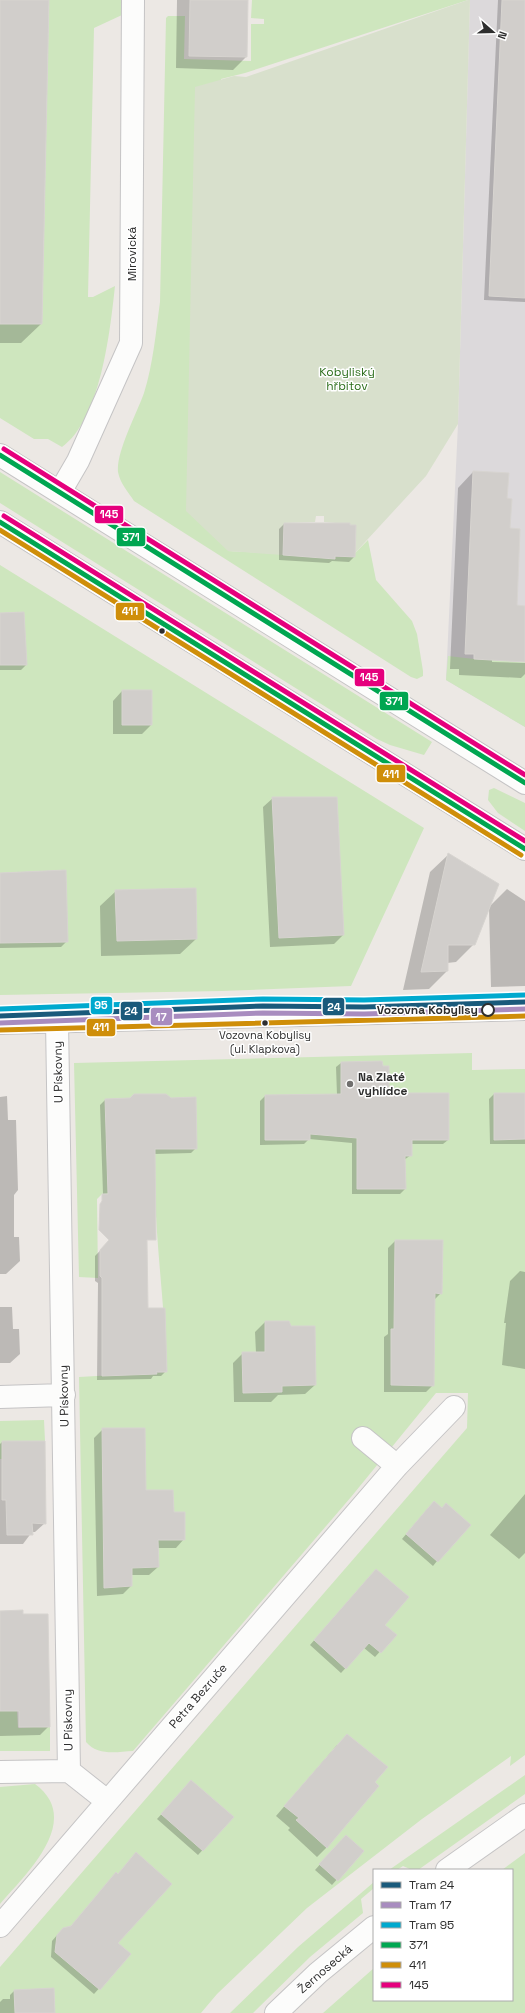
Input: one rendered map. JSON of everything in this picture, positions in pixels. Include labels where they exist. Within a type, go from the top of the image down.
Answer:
[{"type":"street","name":"Mirovická","points":[[60,492],[78,461],[131,343],[133,0]]},
{"type":"street","points":[[0,454],[525,783]]},
{"type":"street","points":[[0,522],[525,849]]},
{"type":"street","points":[[0,1023],[525,1009]]},
{"type":"street","name":"U Pískovny","points":[[57,1021],[69,1771]]},
{"type":"street","points":[[0,1397],[64,1396]]},
{"type":"street","name":"Petra Bezruče","points":[[0,1926],[397,1466],[454,1407]]},
{"type":"street","points":[[363,1438],[397,1466]]},
{"type":"street","points":[[0,1772],[69,1771],[107,1801]]},
{"type":"street","points":[[448,1869],[525,1815]]},
{"type":"street","name":"Žernosecká","points":[[276,2013],[318,1973],[373,1928]]},
{"type":"shaded area","points":[[470,0],[525,0],[525,727],[446,680],[458,424]]},
{"type":"green space","points":[[49,0],[122,0],[122,15],[94,28],[88,297],[93,297],[115,286],[110,326],[95,396],[86,416],[75,434],[62,447],[48,439],[34,439],[0,418],[0,324],[42,324]]},
{"type":"green space","points":[[252,0],[468,0],[245,73],[221,79],[228,551],[303,555],[303,557],[355,557],[355,553],[368,540],[376,580],[412,621],[417,634],[423,676],[417,679],[411,677],[134,501],[122,484],[118,472],[120,454],[144,393],[150,371],[160,302],[166,18],[168,16],[185,16],[184,59],[251,61],[251,24],[264,24],[264,19],[251,18]]},
{"type":"green space","name":"Kobyliský hřbitov","points":[[470,0],[458,424],[426,476],[355,553],[356,525],[350,525],[350,523],[335,525],[335,523],[324,522],[324,516],[316,516],[315,522],[284,523],[283,555],[228,551],[186,511],[195,87],[234,76],[246,77]]},
{"type":"green space","points":[[0,472],[432,742],[424,755],[390,745],[377,739],[0,503]]},
{"type":"green space","points":[[0,565],[424,828],[351,986],[222,991],[0,995]]},
{"type":"green space","points":[[448,656],[525,662],[525,727],[446,680]]},
{"type":"green space","points":[[494,788],[525,803],[525,831],[498,813],[488,800],[489,790]]},
{"type":"green space","points":[[472,1053],[472,1070],[525,1069],[525,1755],[510,1766],[511,1756],[422,1819],[307,1908],[217,1994],[201,2013],[0,2013],[0,1967],[467,1428],[468,1393],[436,1393],[351,1497],[133,1751],[102,1751],[86,1742],[79,1377],[167,1372],[155,1194],[102,1194],[97,1199],[98,1278],[79,1277],[74,1063]]},
{"type":"green space","points":[[44,1420],[45,1441],[2,1441],[2,1459],[0,1459],[0,1421]]},
{"type":"green space","points":[[0,1711],[17,1711],[18,1728],[50,1726],[50,1751],[0,1751]]},
{"type":"green space","points":[[525,1775],[525,1794],[419,1869],[410,1869],[403,1866],[398,1869],[390,1869]]},
{"type":"green space","points":[[35,1784],[49,1798],[54,1814],[52,1830],[46,1846],[35,1862],[0,1904],[0,1787]]},
{"type":"green space","points":[[525,1853],[525,2013],[323,2013],[373,1969],[373,2001],[513,2001],[513,1869],[503,1869]]},
{"type":"green space","points":[[373,1883],[373,1889],[361,1899],[363,1913],[310,1957],[253,2013],[230,2013],[298,1947]]},
{"type":"building","points":[[0,0],[49,0],[42,324],[0,324]]},
{"type":"building","points":[[190,0],[248,0],[247,57],[189,56]]},
{"type":"building","points":[[502,0],[525,0],[525,298],[489,296]]},
{"type":"building","points":[[473,471],[509,473],[507,498],[512,499],[510,528],[520,529],[517,605],[525,606],[525,662],[474,659],[474,654],[465,654]]},
{"type":"building","points":[[284,523],[350,523],[350,525],[356,525],[355,557],[335,556],[335,559],[283,555]]},
{"type":"building","points":[[24,612],[27,665],[0,665],[0,613]]},
{"type":"building","points":[[122,690],[152,690],[152,725],[122,725]]},
{"type":"building","points":[[272,797],[337,797],[344,935],[279,938]]},
{"type":"building","points":[[448,853],[499,884],[475,945],[448,945],[448,971],[421,972]]},
{"type":"building","points":[[66,870],[68,942],[0,943],[0,873]]},
{"type":"building","points":[[196,888],[197,939],[117,941],[115,890]]},
{"type":"building","points":[[382,1061],[383,1066],[389,1066],[389,1093],[449,1093],[449,1140],[412,1140],[412,1156],[405,1156],[406,1189],[357,1189],[357,1138],[310,1134],[310,1140],[265,1140],[265,1095],[341,1094],[341,1062]]},
{"type":"building","points":[[494,1093],[525,1093],[525,1139],[494,1140]]},
{"type":"building","points":[[134,1094],[166,1094],[171,1098],[196,1097],[197,1149],[155,1149],[156,1240],[147,1240],[148,1308],[165,1308],[167,1372],[156,1372],[157,1374],[102,1376],[102,1278],[100,1276],[100,1250],[109,1240],[99,1230],[102,1194],[108,1194],[105,1099],[130,1098]]},
{"type":"building","points":[[395,1240],[443,1240],[442,1294],[435,1293],[434,1386],[391,1385],[391,1329],[394,1329]]},
{"type":"building","points":[[265,1321],[289,1321],[291,1326],[315,1326],[316,1385],[282,1386],[282,1392],[243,1393],[242,1352],[265,1352]]},
{"type":"building","points":[[102,1428],[145,1428],[146,1490],[173,1490],[174,1512],[185,1512],[185,1540],[158,1540],[159,1567],[132,1568],[132,1586],[104,1588]]},
{"type":"building","points":[[2,1441],[45,1441],[46,1524],[32,1523],[33,1535],[7,1535],[6,1500],[2,1500]]},
{"type":"building","points":[[434,1501],[442,1508],[446,1503],[471,1525],[438,1562],[406,1534]]},
{"type":"building","points":[[376,1569],[409,1597],[385,1625],[397,1635],[381,1653],[369,1643],[346,1669],[314,1640]]},
{"type":"building","points":[[23,1610],[23,1614],[48,1614],[50,1727],[19,1727],[19,1711],[0,1711],[0,1611]]},
{"type":"building","points":[[347,1734],[388,1767],[375,1782],[379,1786],[327,1848],[296,1820],[299,1818],[284,1806]]},
{"type":"building","points":[[191,1780],[234,1817],[203,1851],[161,1814]]},
{"type":"building","points":[[346,1835],[364,1851],[338,1881],[319,1864]]},
{"type":"building","points":[[136,1852],[172,1884],[118,1943],[131,1954],[100,1990],[55,1952],[57,1935],[63,1928],[71,1926],[116,1872],[118,1874]]},
{"type":"building","points":[[54,1988],[55,2013],[15,2013],[14,1990]]},
{"type":"tram line","name":"95","points":[[0,1009],[263,999],[364,1000],[525,995]]},
{"type":"tram line","name":"24","points":[[0,1016],[263,1006],[364,1007],[525,1002]]},
{"type":"tram line","name":"17","points":[[0,1023],[263,1013],[364,1014],[525,1009]]},
{"type":"transit line","name":"145","points":[[4,449],[525,775]]},
{"type":"transit line","name":"371","points":[[0,455],[525,783]]},
{"type":"transit line","name":"145","points":[[4,516],[525,841]]},
{"type":"transit line","name":"371","points":[[0,522],[525,849]]},
{"type":"transit line","name":"411","points":[[0,530],[521,855]]},
{"type":"transit line","name":"411","points":[[0,1030],[525,1016]]},
{"type":"place","name":"Vozovna Kobylisy","points":[[488,1010]]},
{"type":"place","name":"Vozovna Kobylisy (ul. Klapkova)","points":[[265,1023]]},
{"type":"place","name":"Na Zlaté vyhlídce","points":[[350,1084]]}]
